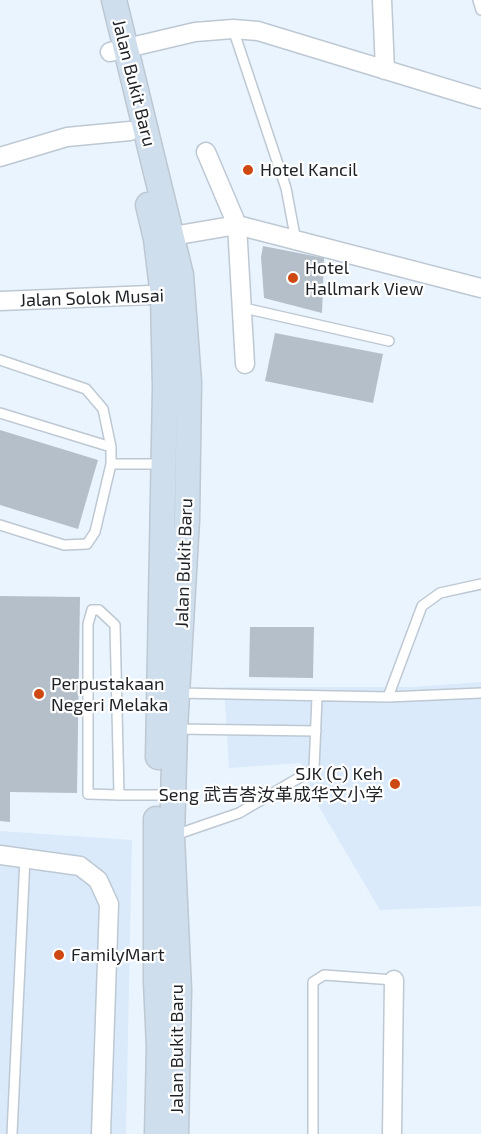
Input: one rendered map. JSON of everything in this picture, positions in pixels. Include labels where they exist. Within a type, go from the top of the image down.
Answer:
[{"type":"main road","name":"Jalan Bukit Baru","points":[[97,0],[118,50],[164,237],[173,294],[178,693],[172,836],[178,990],[176,1134]]},
{"type":"main road","name":"Jalan Bukit Baru","points":[[114,0],[118,50],[130,131],[164,237]]},
{"type":"main road","name":"Jalan Bukit Baru","points":[[157,1134],[159,1047],[156,982],[157,795],[176,464]]},
{"type":"main road","points":[[176,945],[187,990],[189,1011],[189,1134]]},
{"type":"main road","points":[[149,1134],[156,982]]},
{"type":"street","points":[[382,0],[385,70]]},
{"type":"street","points":[[118,50],[195,32],[233,29],[258,31],[481,99]]},
{"type":"street","points":[[0,157],[67,136],[130,131]]},
{"type":"street","points":[[206,152],[237,225],[246,364]]},
{"type":"street","points":[[164,237],[237,225],[481,288]]},
{"type":"street","name":"Jalan Solok Musai","points":[[0,302],[173,294]]},
{"type":"street","points":[[0,855],[81,866],[98,880],[109,904],[100,1134]]},
{"type":"street","points":[[392,1134],[394,980]]},
{"type":"lane","points":[[478,0],[481,10]]},
{"type":"lane","points":[[233,29],[286,188],[296,241]]},
{"type":"lane","points":[[244,308],[389,341]]},
{"type":"lane","points":[[0,360],[86,388],[103,408],[111,447],[111,464],[95,532],[87,544],[64,545],[0,525]]},
{"type":"lane","points":[[0,413],[111,447]]},
{"type":"lane","points":[[111,464],[176,464]]},
{"type":"lane","points":[[388,697],[422,606],[441,593],[481,584]]},
{"type":"lane","points":[[119,795],[115,625],[99,610],[92,610],[88,624],[88,794],[119,795],[157,795]]},
{"type":"lane","points":[[178,693],[316,697],[481,693]]},
{"type":"lane","points":[[172,836],[239,813],[314,769],[316,697]]},
{"type":"lane","points":[[175,729],[316,731]]},
{"type":"lane","points":[[12,1134],[25,858]]},
{"type":"lane","points":[[314,1134],[313,982],[324,975],[394,980]]},
{"type":"shaded area","name":"SJK (C) Keh Seng 武吉峇汝革成华文小学","points":[[481,682],[481,906],[380,910],[315,800],[301,763],[229,768],[224,687],[412,687]]},
{"type":"shaded area","points":[[0,831],[132,840],[126,1134],[0,1134]]},
{"type":"building","name":"Hotel Hallmark View","points":[[263,246],[324,258],[322,313],[264,298],[261,257]]},
{"type":"building","points":[[275,333],[383,354],[373,403],[265,381]]},
{"type":"building","points":[[0,430],[98,460],[78,529],[0,505]]},
{"type":"building","name":"Perpustakaan Negeri Melaka","points":[[0,596],[80,597],[77,793],[10,792],[10,822],[0,821]]},
{"type":"building","points":[[250,627],[314,627],[313,678],[249,677]]},
{"type":"place","name":"Hotel Kancil","points":[[248,170]]},
{"type":"place","name":"Hotel Hallmark View","points":[[293,278]]},
{"type":"place","name":"Perpustakaan Negeri Melaka","points":[[39,694]]},
{"type":"place","name":"SJK (C) Keh Seng 武吉峇汝革成华文小学","points":[[395,784]]},
{"type":"place","name":"FamilyMart","points":[[59,955]]}]
